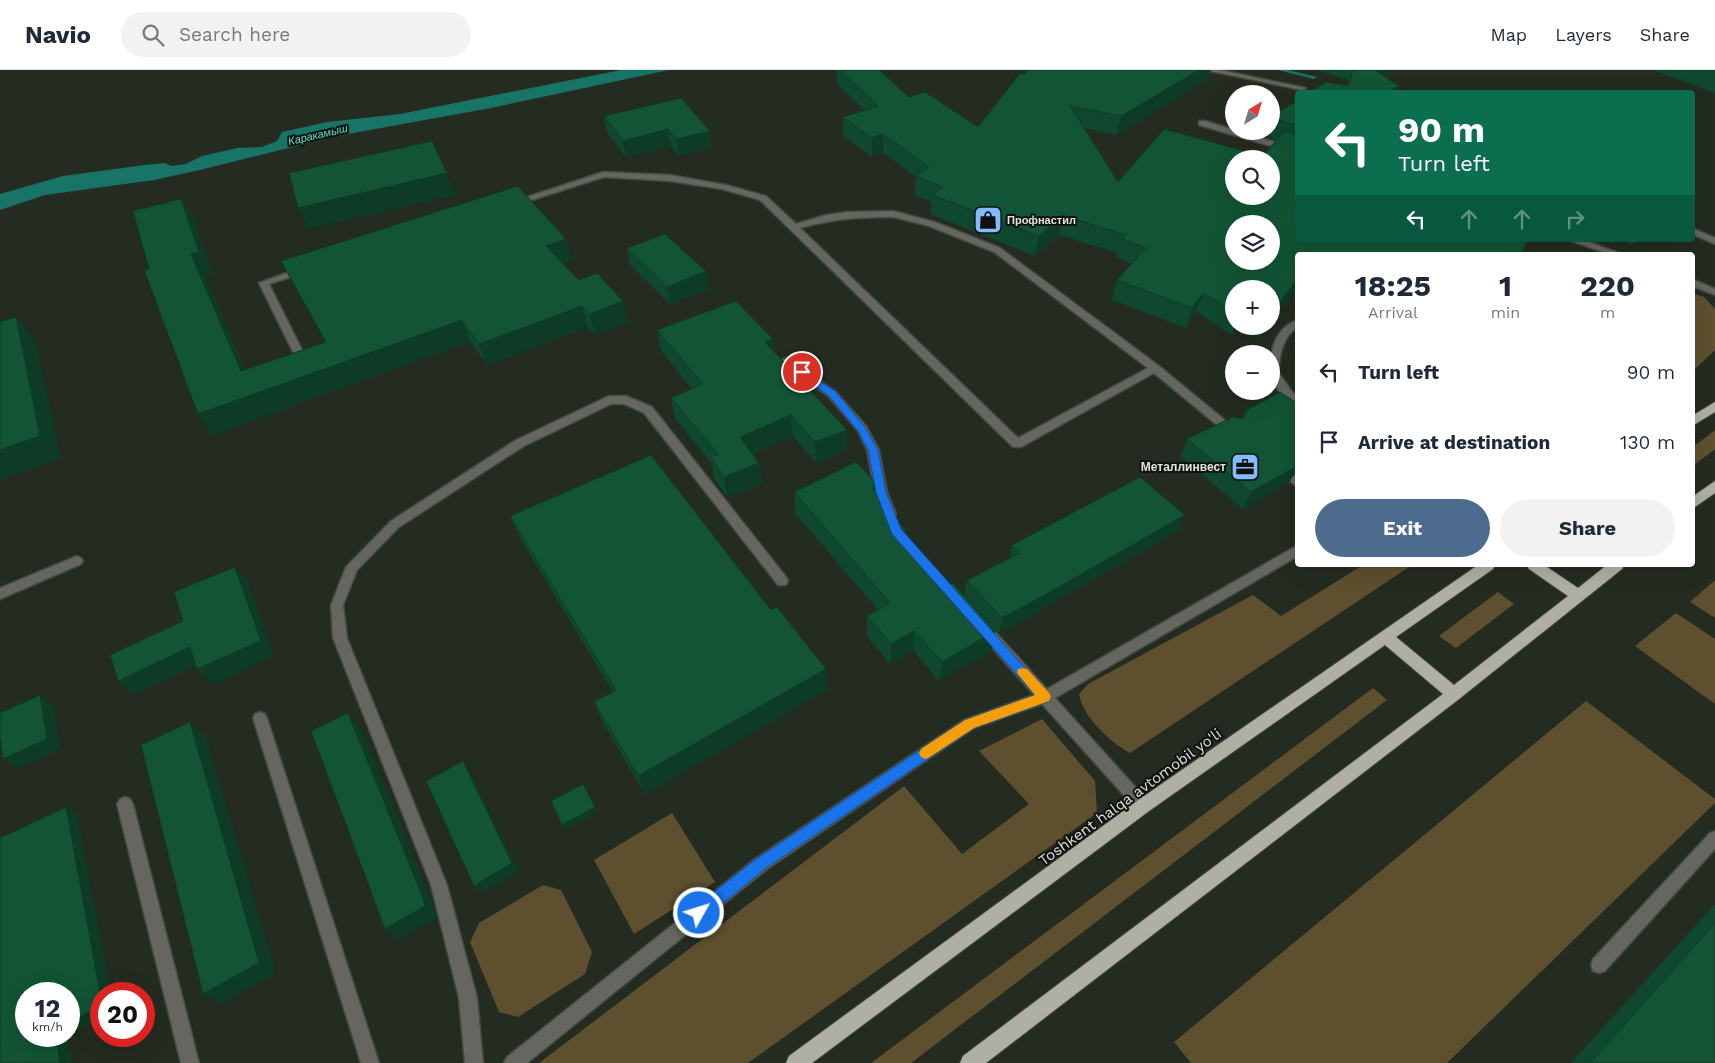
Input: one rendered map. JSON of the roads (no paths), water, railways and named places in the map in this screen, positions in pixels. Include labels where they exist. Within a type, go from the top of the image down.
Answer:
[{"type":"highway","points":[[1695,420],[1715,406]]},
{"type":"highway","points":[[1695,502],[1715,486]]},
{"type":"highway","name":"Toshkent halqa avtomobil yo'li","points":[[796,1063],[1143,806],[1485,567]]},
{"type":"highway","points":[[1537,567],[1578,596]]},
{"type":"highway","points":[[970,1063],[1454,694],[1614,567]]},
{"type":"highway","points":[[1385,637],[1454,694]]},
{"type":"lane","points":[[1209,70],[1302,88]]},
{"type":"lane","points":[[1202,123],[1295,151]]},
{"type":"lane","points":[[499,208],[602,174],[670,178],[723,187],[763,198],[1017,444],[1156,368]]},
{"type":"lane","points":[[794,227],[826,218],[847,215],[893,214],[932,224],[997,250],[1156,368],[1232,431]]},
{"type":"lane","points":[[1695,233],[1715,240]]},
{"type":"lane","points":[[1580,242],[1611,252]]},
{"type":"lane","points":[[300,356],[264,283],[311,268]]},
{"type":"lane","points":[[1695,283],[1715,292]]},
{"type":"lane","points":[[1295,324],[1292,325],[1277,346],[1273,372],[1289,396],[1295,401]]},
{"type":"lane","points":[[787,361],[832,394],[862,429],[873,450],[881,492],[893,524]]},
{"type":"lane","points":[[474,1063],[468,998],[439,885],[340,638],[337,605],[352,567],[395,524],[520,443],[609,400],[626,400],[648,410],[782,582]]},
{"type":"lane","points":[[512,1063],[761,864],[970,724],[1044,697],[1295,552]]},
{"type":"lane","points":[[0,594],[77,561]]},
{"type":"lane","points":[[974,618],[1143,806]]},
{"type":"lane","points":[[260,718],[370,1063]]},
{"type":"lane","points":[[125,804],[190,1063]]},
{"type":"lane","points":[[1599,965],[1715,838]]},
{"type":"water","name":"Каракамыш","points":[[621,70],[669,70],[491,108],[337,136],[154,180],[45,195],[0,210],[0,194],[63,176],[164,163],[172,166],[186,164],[202,156],[237,148],[262,147],[277,141],[282,132],[327,122],[400,114]]},
{"type":"waterway","points":[[1281,70],[1314,77]]},
{"type":"place","name":"Профнастил","points":[[988,220]]},
{"type":"place","name":"Металлинвест","points":[[1245,467]]}]
